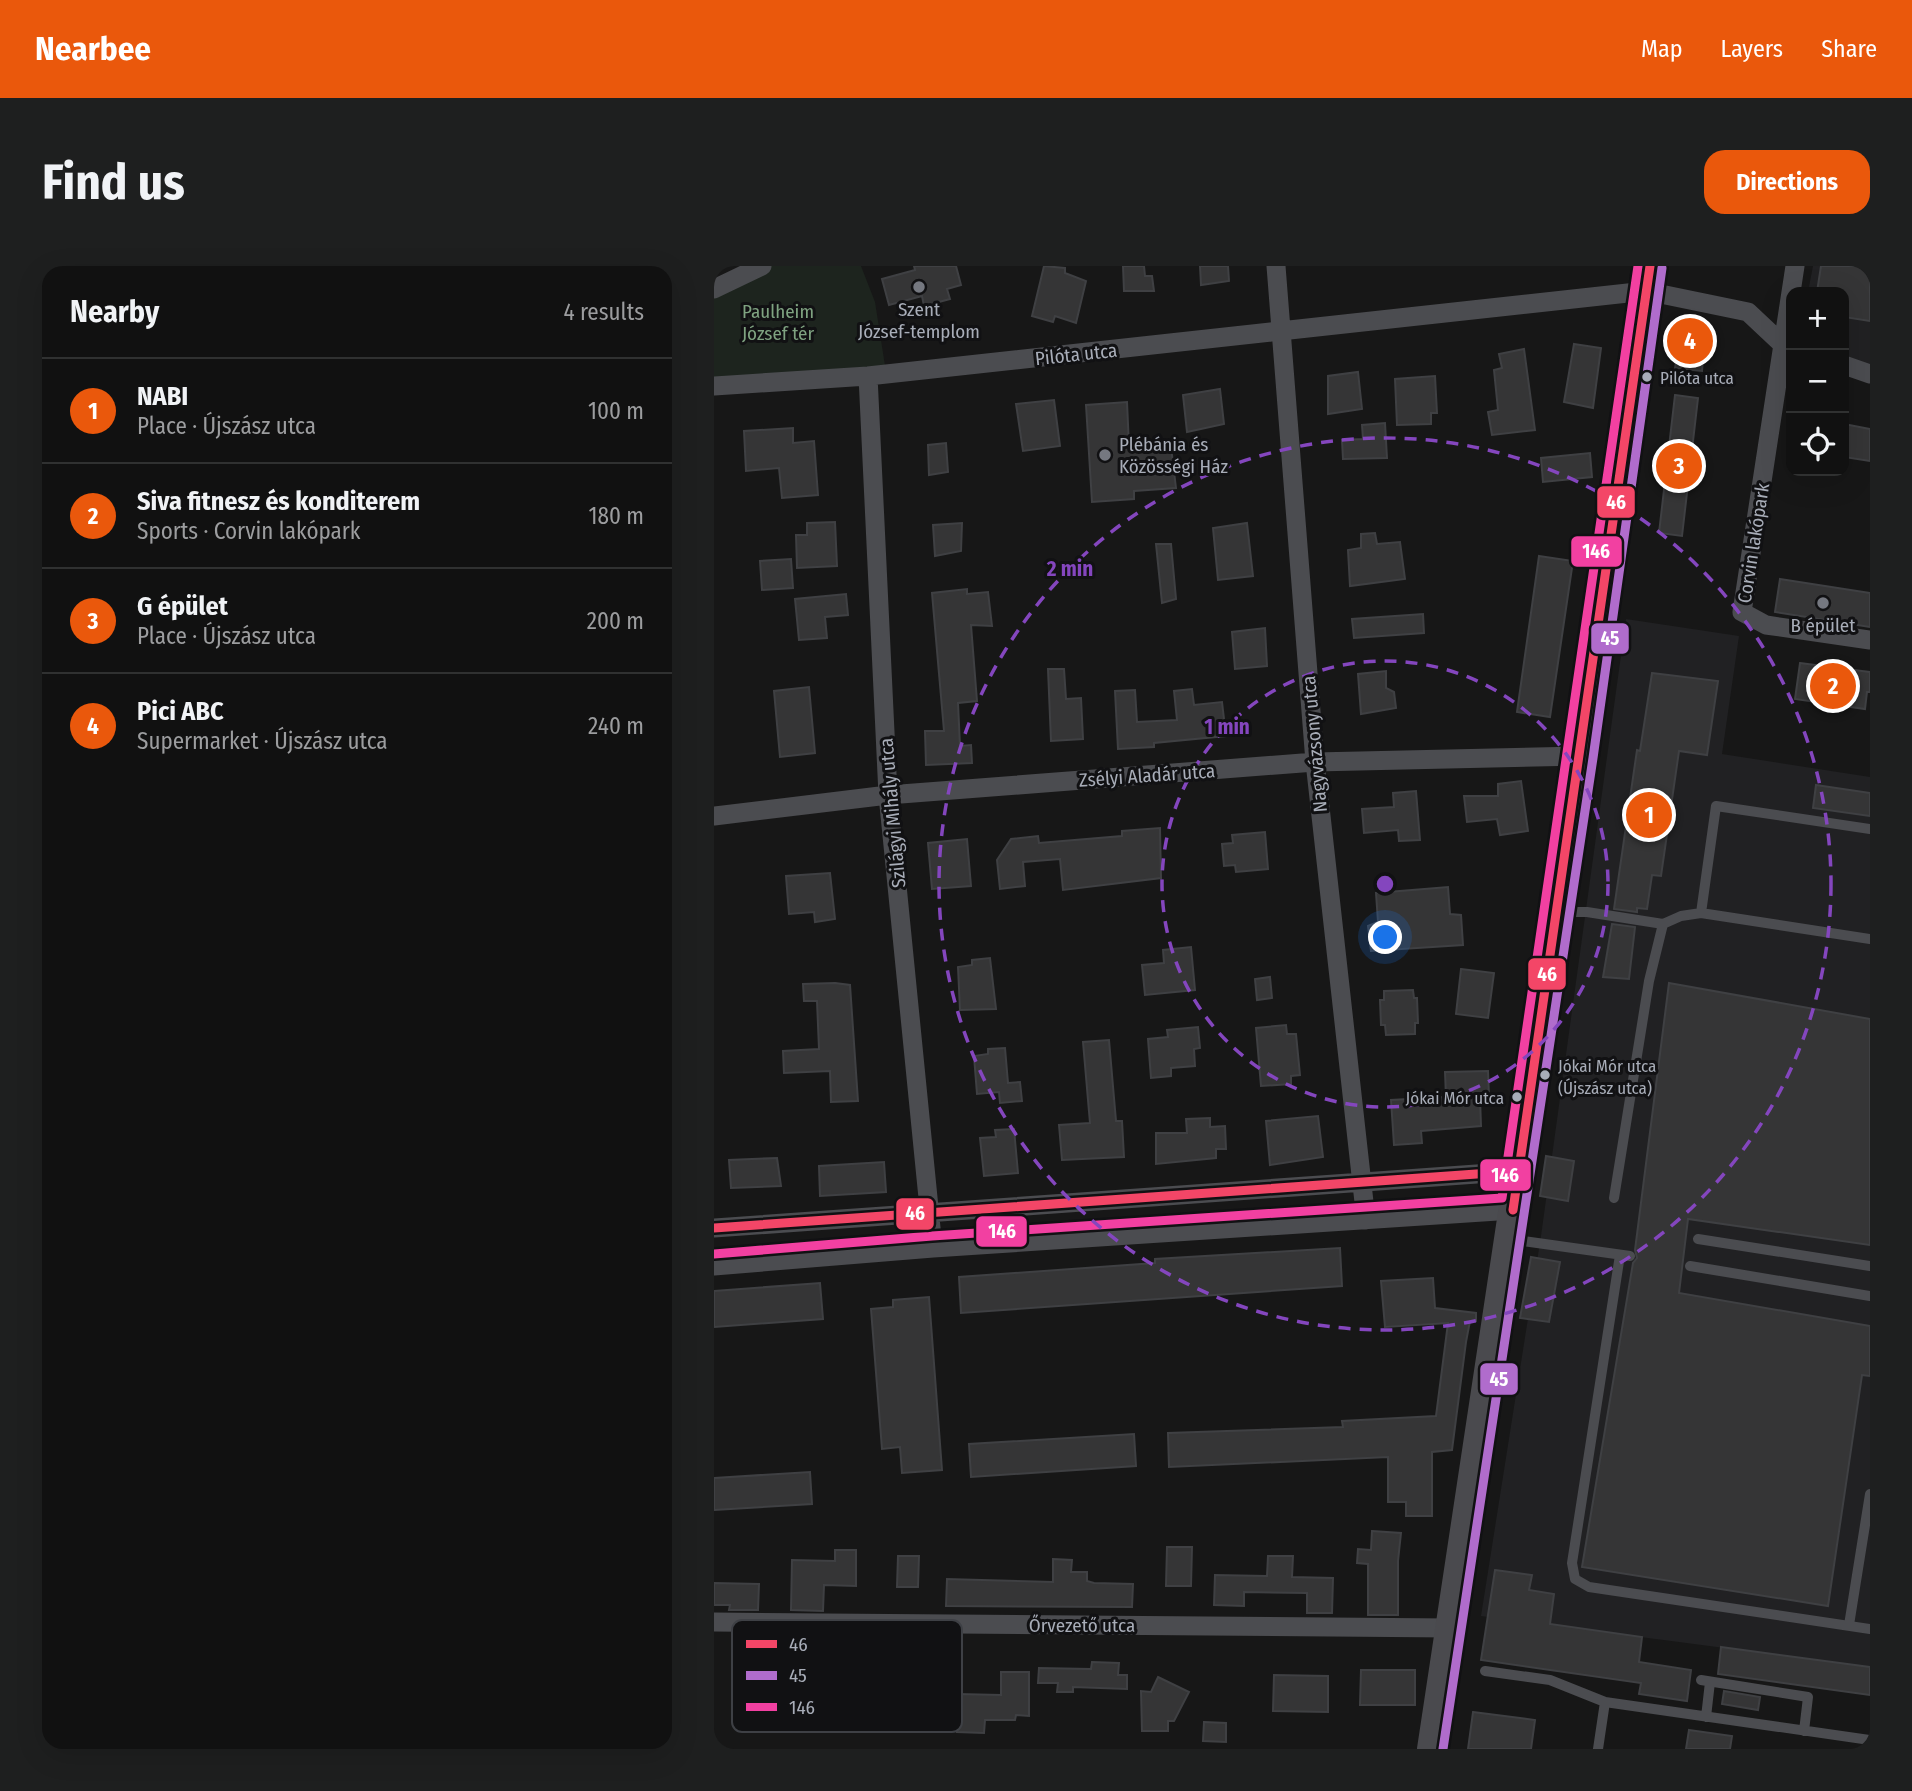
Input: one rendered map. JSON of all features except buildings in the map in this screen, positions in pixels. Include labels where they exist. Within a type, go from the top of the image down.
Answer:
[{"type":"street","points":[[714,289],[762,266]]},
{"type":"street","name":"Nagyvázsony utca","points":[[1276,266],[1315,762],[1359,1184],[1366,1220]]},
{"type":"street","points":[[1793,287],[1795,266]]},
{"type":"street","points":[[1431,1749],[1558,912],[1648,278]]},
{"type":"street","name":"Pilóta utca","points":[[714,386],[868,376],[1280,333],[1648,278],[1748,312],[1786,344]]},
{"type":"street","name":"Corvin lakópark","points":[[1786,344],[1742,612],[1766,625],[1870,640]]},
{"type":"street","points":[[1849,367],[1870,374]]},
{"type":"street","name":"Szilágyi Mihály utca","points":[[868,376],[888,795],[933,1248]]},
{"type":"street","name":"Zsélyi Aladár utca","points":[[714,816],[888,795],[1315,762],[1581,756]]},
{"type":"street","points":[[714,1228],[1519,1171]]},
{"type":"street","points":[[714,1266],[933,1248],[1513,1210]]},
{"type":"street","name":"Őrvezető utca","points":[[714,1622],[732,1622]]},
{"type":"street","name":"Őrvezető utca","points":[[962,1624],[1451,1628]]},
{"type":"lane","points":[[1701,913],[1716,806],[1870,829]]},
{"type":"lane","points":[[1558,912],[1587,912],[1663,924],[1681,916],[1701,913],[1870,939]]},
{"type":"lane","points":[[1614,1198],[1649,981],[1663,924]]},
{"type":"lane","points":[[1509,1239],[1625,1255],[1572,1563],[1575,1579],[1588,1587],[1870,1629]]},
{"type":"lane","points":[[1698,1239],[1870,1266]]},
{"type":"lane","points":[[1690,1265],[1870,1296]]},
{"type":"lane","points":[[1849,1625],[1870,1494]]},
{"type":"lane","points":[[1485,1671],[1550,1680],[1605,1702],[1870,1740]]},
{"type":"lane","points":[[1706,1717],[1705,1681],[1808,1697],[1804,1731]]},
{"type":"lane","points":[[1598,1749],[1605,1702]]},
{"type":"shaded area","points":[[1813,266],[1870,266],[1870,367],[1849,360],[1849,287],[1809,287]]},
{"type":"shaded area","points":[[1626,619],[1739,636],[1722,754],[1870,777],[1870,1667],[1481,1616],[1541,1236]]},
{"type":"green space","name":"Paulheim József tér","points":[[765,266],[861,266],[875,302],[886,372],[714,383],[714,290]]},
{"type":"transit line","name":"146","points":[[714,1254],[932,1236],[1502,1198],[1638,266]]},
{"type":"transit line","name":"46","points":[[1513,1210],[1650,266]]},
{"type":"transit line","name":"45","points":[[1443,1749],[1593,758],[1662,268]]},
{"type":"transit line","name":"46","points":[[714,1228],[1519,1171]]},
{"type":"place","name":"Szent József-templom","points":[[919,287]]},
{"type":"place","name":"Pici ABC","points":[[1690,341]]},
{"type":"place","name":"Pilóta utca","points":[[1647,377]]},
{"type":"place","name":"Plébánia és Közösségi Ház","points":[[1105,455]]},
{"type":"place","name":"G épület","points":[[1679,466]]},
{"type":"place","name":"B épület","points":[[1823,603]]},
{"type":"place","name":"Siva fitnesz és konditerem","points":[[1833,686]]},
{"type":"place","name":"NABI","points":[[1649,815]]},
{"type":"place","name":"Jókai Mór utca (Újszász utca)","points":[[1545,1075]]},
{"type":"place","name":"Jókai Mór utca","points":[[1517,1097]]}]
